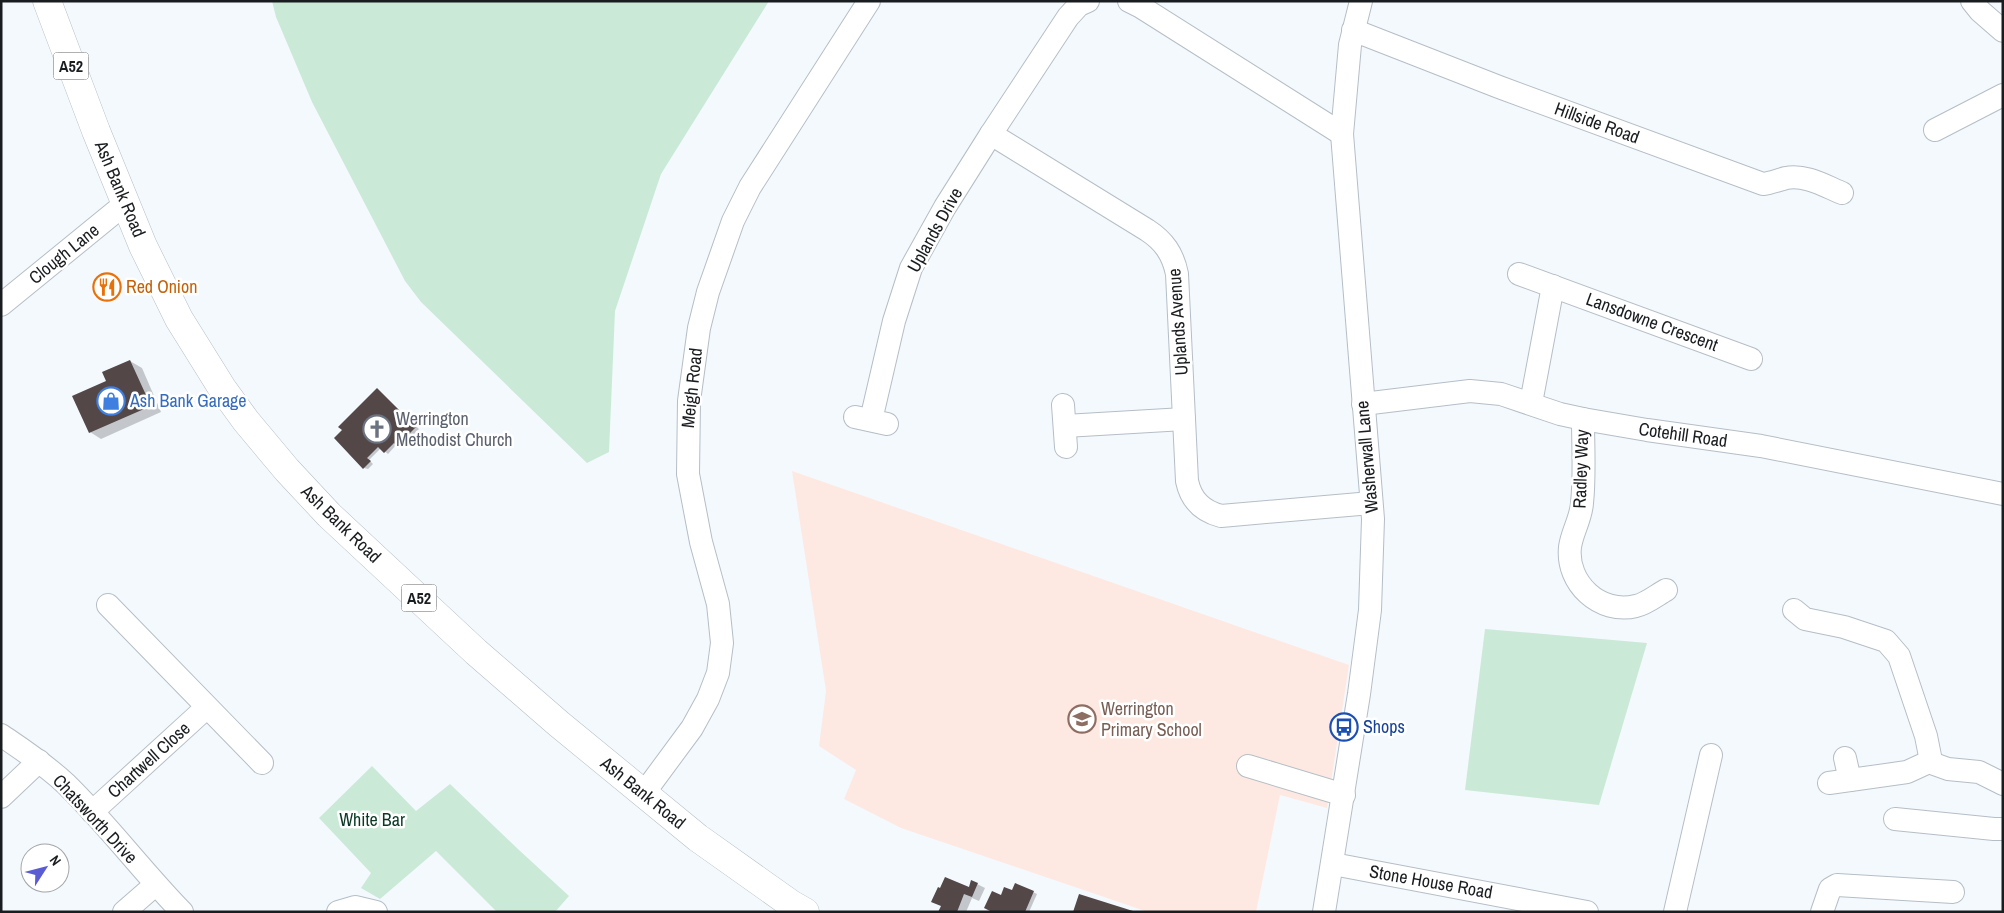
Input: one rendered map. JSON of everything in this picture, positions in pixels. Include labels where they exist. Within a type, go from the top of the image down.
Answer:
[{"type":"highway","name":"Ash Bank Road","points":[[47,1],[96,132],[143,246],[179,318],[222,388],[246,421],[287,470],[329,515],[476,652],[558,724],[698,838],[805,912]]},
{"type":"street","name":"Meigh Road","points":[[644,793],[692,728],[708,699],[718,673],[722,642],[718,604],[701,542],[688,474],[688,401],[692,364],[708,292],[734,221],[750,187],[869,1]]},
{"type":"street","points":[[991,134],[1068,17],[1079,5],[1088,1]]},
{"type":"street","points":[[1129,1],[1342,134]]},
{"type":"street","name":"Washerwall Lane","points":[[1324,912],[1344,795],[1370,610],[1373,519],[1342,134],[1353,30],[1361,1]]},
{"type":"street","points":[[1972,1],[1980,11],[2003,31]]},
{"type":"street","name":"Hillside Road","points":[[1353,30],[1499,87],[1763,184],[1774,183],[1785,178],[1801,177],[1842,193]]},
{"type":"street","points":[[1935,130],[2003,96]]},
{"type":"street","name":"Uplands Avenue","points":[[991,134],[1147,230],[1165,244],[1171,254],[1177,274],[1189,488],[1196,502],[1212,513],[1221,516],[1372,503]]},
{"type":"street","name":"Uplands Drive","points":[[871,421],[894,322],[911,268],[991,134]]},
{"type":"street","name":"Clough Lane","points":[[1,305],[126,202]]},
{"type":"street","name":"Lansdowne Crescent","points":[[1519,274],[1751,359]]},
{"type":"street","points":[[1531,403],[1553,286]]},
{"type":"street","name":"Cotehill Road","points":[[1363,404],[1470,391],[1501,394],[1560,414],[1583,419],[1761,446],[2003,494]]},
{"type":"street","points":[[1064,426],[1184,419]]},
{"type":"street","name":"Radley Way","points":[[1583,419],[1582,504],[1570,548],[1572,571],[1582,588],[1589,595],[1609,605],[1618,607],[1638,606],[1659,600]]},
{"type":"street","name":"Chartwell Close","points":[[108,605],[206,708],[262,763]]},
{"type":"street","points":[[1801,618],[1876,636],[1893,647],[1903,666],[1926,736],[1931,761],[1948,769],[1979,772],[2003,784]]},
{"type":"street","name":"Chartwell Close","points":[[92,812],[206,708]]},
{"type":"street","name":"Chatsworth Drive","points":[[1,735],[65,783],[182,912]]},
{"type":"street","points":[[1675,912],[1712,755]]},
{"type":"street","points":[[1845,758],[1840,782],[1907,772],[1931,761]]},
{"type":"street","points":[[1,797],[39,762]]},
{"type":"street","points":[[1248,766],[1344,795]]},
{"type":"street","points":[[1895,819],[2003,829]]},
{"type":"street","name":"Stone House Road","points":[[1333,864],[1587,912]]},
{"type":"street","points":[[124,912],[155,884]]},
{"type":"street","points":[[1822,912],[1830,889],[1837,885],[1953,892]]},
{"type":"street","points":[[338,912],[355,907],[376,912]]},
{"type":"shaded area","name":"Werrington Primary School","points":[[792,471],[1349,665],[1327,808],[1280,795],[1256,912],[1148,912],[901,828],[844,799],[856,770],[819,746],[826,691]]},
{"type":"green space","points":[[272,1],[769,1],[661,174],[615,311],[609,452],[587,463],[421,302],[405,281],[312,102],[276,17]]},
{"type":"green space","points":[[1485,629],[1647,643],[1599,805],[1465,790]]},
{"type":"green space","name":"White Bar","points":[[372,766],[416,811],[450,784],[569,896],[555,912],[497,912],[436,851],[380,899],[361,888],[371,873],[319,818]]},
{"type":"building","name":"Ash Bank Garage","points":[[130,360],[151,406],[89,433],[72,396],[106,381],[102,372]]},
{"type":"building","name":"Werrington Methodist Church","points":[[377,388],[416,427],[397,446],[394,443],[384,453],[378,447],[367,458],[371,461],[363,469],[334,438],[342,430],[338,427]]},
{"type":"building","points":[[945,877],[969,887],[971,880],[978,883],[972,897],[964,894],[957,912],[938,912],[941,906],[931,902]]},
{"type":"building","points":[[1015,883],[1034,891],[1025,912],[992,912],[984,908],[992,891],[1001,895],[1004,887],[1012,890]]},
{"type":"building","points":[[1079,894],[1133,911],[1133,912],[1073,912]]},
{"type":"place","name":"Red Onion","points":[[107,287]]},
{"type":"place","name":"Ash Bank Garage","points":[[111,401]]},
{"type":"place","name":"Werrington Methodist Church","points":[[377,429]]},
{"type":"place","name":"Werrington Primary School","points":[[1082,719]]},
{"type":"place","name":"Shops","points":[[1344,727]]}]
